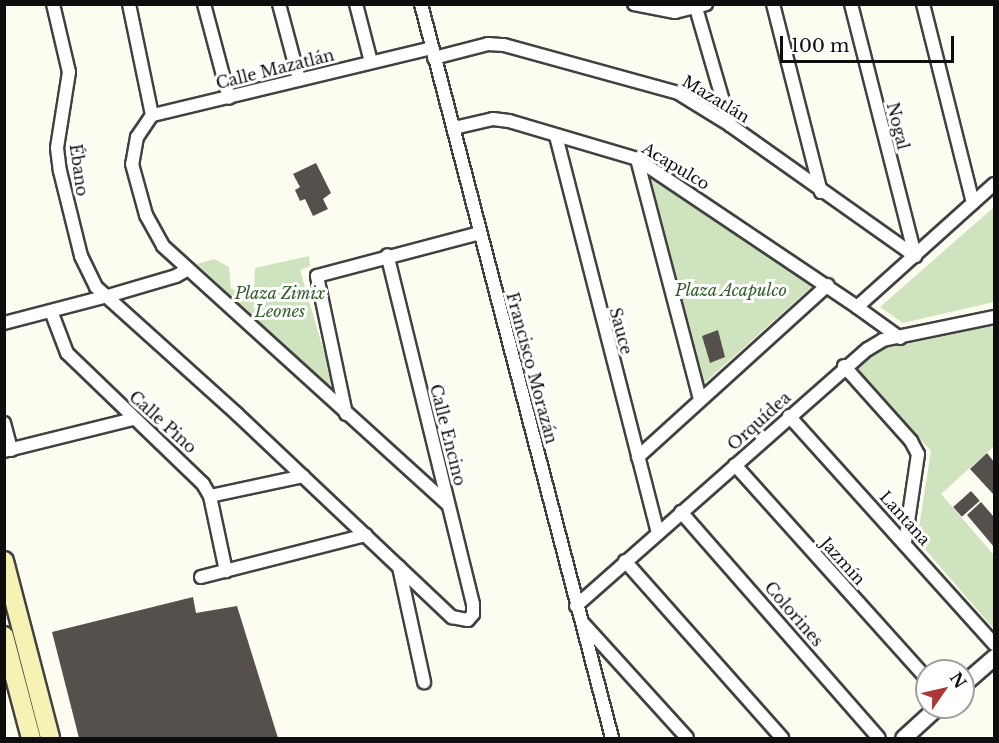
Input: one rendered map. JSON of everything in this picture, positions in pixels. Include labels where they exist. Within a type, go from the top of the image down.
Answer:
[{"type":"main road","points":[[4,561],[50,738]]},
{"type":"main road","points":[[5,641],[31,738]]},
{"type":"street","name":"Ébano","points":[[53,4],[69,72],[57,148],[64,195],[88,274],[108,296],[452,617],[468,620]]},
{"type":"street","points":[[129,4],[152,115],[137,137],[132,164],[146,215],[163,246],[448,504]]},
{"type":"street","points":[[204,4],[230,98]]},
{"type":"street","points":[[279,4],[300,79]]},
{"type":"street","points":[[356,4],[371,62]]},
{"type":"street","name":"Francisco Morazán","points":[[421,4],[579,619],[612,738]]},
{"type":"street","points":[[634,4],[658,12],[701,6],[730,125]]},
{"type":"street","points":[[773,4],[821,192]]},
{"type":"street","name":"Nogal","points":[[851,4],[915,256]]},
{"type":"street","points":[[923,4],[973,203]]},
{"type":"street","name":"Mazatlán","points":[[433,53],[488,44],[504,45],[669,90],[730,125],[821,192],[915,256]]},
{"type":"street","name":"Calle Mazatlán","points":[[152,115],[230,98],[371,62],[433,53]]},
{"type":"street","name":"Acapulco","points":[[453,128],[494,119],[637,159],[828,285],[900,338]]},
{"type":"street","name":"Sauce","points":[[556,136],[658,533]]},
{"type":"street","points":[[637,159],[700,399]]},
{"type":"street","points":[[857,307],[994,184]]},
{"type":"street","points":[[346,414],[319,289],[320,273],[480,233]]},
{"type":"street","name":"Calle Encino","points":[[387,255],[473,603],[473,614],[468,620]]},
{"type":"street","points":[[4,323],[108,296],[176,276],[188,269]]},
{"type":"street","points":[[638,457],[828,285]]},
{"type":"street","name":"Calle Pino","points":[[51,311],[67,353],[134,419],[193,472],[210,496],[226,571]]},
{"type":"street","name":"Orquídea","points":[[576,606],[844,366],[883,340],[994,317]]},
{"type":"street","points":[[844,366],[911,441],[918,454],[905,542]]},
{"type":"street","name":"Lantana","points":[[789,416],[905,542],[994,644]]},
{"type":"street","points":[[4,423],[8,450],[134,419]]},
{"type":"street","name":"Jazmín","points":[[735,465],[915,666]]},
{"type":"street","points":[[210,496],[303,476]]},
{"type":"street","name":"Colorines","points":[[681,512],[879,738]]},
{"type":"street","points":[[201,577],[366,535]]},
{"type":"street","points":[[625,561],[782,738]]},
{"type":"street","points":[[399,566],[424,682]]},
{"type":"street","points":[[579,619],[687,738]]},
{"type":"street","points":[[975,674],[994,657]]},
{"type":"street","points":[[906,737],[925,719]]},
{"type":"green space","name":"Plaza Acapulco","points":[[647,173],[816,283],[701,386]]},
{"type":"green space","points":[[994,207],[994,302],[903,323],[880,307]]},
{"type":"green space","name":"Plaza Zimix Leones","points":[[309,256],[310,266],[300,270],[333,383],[328,386],[197,264],[214,259],[229,267],[231,289],[254,288],[255,268]]},
{"type":"green space","points":[[994,323],[994,446],[941,494],[994,555],[994,629],[917,540],[931,451],[853,366],[884,346]]},
{"type":"building","points":[[316,163],[331,193],[323,199],[328,209],[313,216],[305,199],[300,201],[295,190],[300,187],[293,174]]},
{"type":"building","points":[[718,330],[725,357],[710,363],[702,336]]},
{"type":"building","points":[[987,453],[994,462],[994,495],[970,469]]},
{"type":"building","points":[[971,491],[980,501],[962,517],[953,507]]},
{"type":"building","points":[[981,502],[994,517],[994,547],[967,515]]},
{"type":"building","points":[[193,597],[196,613],[237,606],[278,738],[79,738],[52,632]]}]
